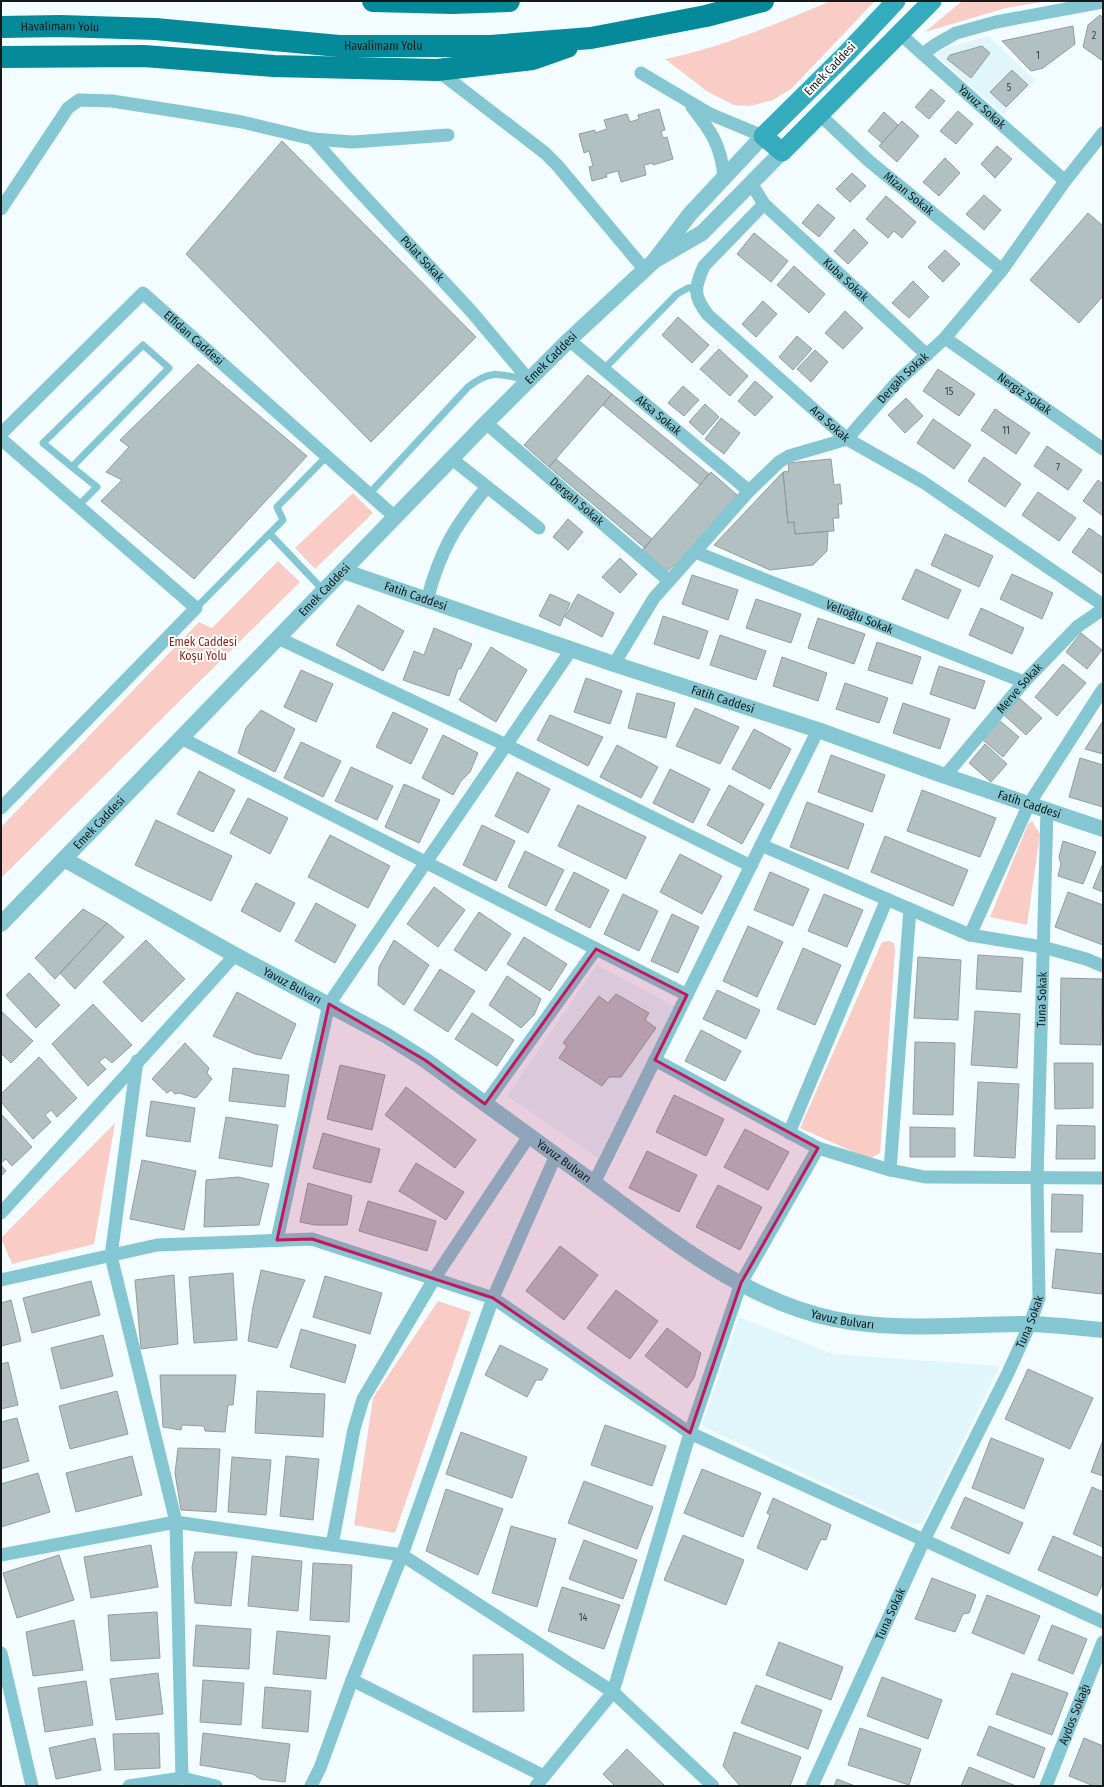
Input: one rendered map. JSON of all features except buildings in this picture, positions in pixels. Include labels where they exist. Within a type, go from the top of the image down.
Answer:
[{"type":"highway","points":[[373,1],[509,1]]},
{"type":"highway","name":"Havalimanı Yolu","points":[[1,27],[60,26],[155,29],[339,46],[490,46],[591,38],[699,17],[763,1]]},
{"type":"highway","points":[[1,57],[144,56],[274,66],[436,70],[533,59],[591,38]]},
{"type":"main road","name":"Emek Caddesi","points":[[763,136],[847,53],[896,1]]},
{"type":"main road","points":[[763,136],[782,152],[932,1]]},
{"type":"street","points":[[923,54],[956,33],[996,22],[1103,2]]},
{"type":"street","name":"Yavuz Sokak","points":[[899,33],[1065,181]]},
{"type":"street","points":[[436,70],[549,157],[649,265]]},
{"type":"street","points":[[641,73],[688,102],[725,121],[763,136],[690,214],[649,265]]},
{"type":"street","points":[[1,209],[68,108],[79,100],[112,102],[189,113],[242,122],[313,138],[352,142],[448,135]]},
{"type":"street","points":[[688,102],[716,141],[720,150],[724,177]]},
{"type":"street","name":"Mizan Sokak","points":[[819,114],[869,161],[1002,270]]},
{"type":"street","name":"Dergah Sokak","points":[[847,440],[898,382],[945,338],[1002,270],[1065,181],[1103,133]]},
{"type":"street","name":"Polat Sokak","points":[[313,138],[350,181],[471,311],[529,380]]},
{"type":"street","points":[[649,265],[702,233],[782,152]]},
{"type":"street","points":[[696,287],[704,266],[764,204],[751,183]]},
{"type":"street","name":"Kuba Sokak","points":[[764,204],[927,355]]},
{"type":"street","name":"Emek Caddesi","points":[[1,924],[486,423],[569,340],[649,265]]},
{"type":"street","name":"Ara Sokak","points":[[696,287],[696,296],[708,315],[847,440],[922,482],[1103,605]]},
{"type":"street","name":"Elfidan Caddesi","points":[[1,434],[143,293],[395,517]]},
{"type":"street","name":"Nergiz Sokak","points":[[945,338],[1103,449]]},
{"type":"street","name":"Aksa Sokak","points":[[569,340],[749,491]]},
{"type":"street","name":"Dergah Sokak","points":[[486,423],[668,580]]},
{"type":"street","points":[[1,440],[196,608],[1,808]]},
{"type":"street","points":[[614,664],[654,598],[668,580],[749,491],[779,462],[789,456],[847,440]]},
{"type":"street","points":[[452,459],[539,528]]},
{"type":"street","points":[[427,600],[436,568],[451,534],[487,487]]},
{"type":"street","name":"Velioğlu Sokak","points":[[695,552],[1024,682]]},
{"type":"street","name":"Fatih Caddesi","points":[[343,571],[571,650],[818,730],[945,776],[1103,829]]},
{"type":"street","name":"Merve Sokak","points":[[945,776],[1024,682],[1078,626],[1103,609]]},
{"type":"street","points":[[278,638],[506,745],[751,866]]},
{"type":"street","points":[[277,1240],[329,1004],[571,650]]},
{"type":"street","points":[[970,935],[1029,804],[1103,689]]},
{"type":"street","points":[[594,1183],[818,730]]},
{"type":"street","points":[[181,738],[687,995]]},
{"type":"street","name":"Tuna Sokak","points":[[812,1786],[924,1540],[1008,1373],[1030,1324],[1039,1298],[1037,1179],[1047,810]]},
{"type":"street","points":[[761,845],[970,935],[1043,947],[1086,959],[1103,966]]},
{"type":"street","name":"Yavuz Bulvarı","points":[[64,859],[235,955],[387,1036],[425,1060],[692,1254],[741,1283],[801,1310],[832,1319],[857,1324],[891,1326],[1030,1324],[1103,1330]]},
{"type":"street","points":[[789,1133],[887,899]]},
{"type":"street","points":[[890,1170],[910,909]]},
{"type":"street","points":[[485,1104],[596,949]]},
{"type":"street","points":[[1,1213],[137,1061],[235,955]]},
{"type":"street","points":[[655,1060],[818,1148],[890,1170],[925,1177],[1037,1179],[1103,1178]]},
{"type":"street","points":[[137,1061],[111,1256],[176,1522],[182,1778]]},
{"type":"street","points":[[332,1545],[354,1429],[363,1399],[434,1279],[529,1136]]},
{"type":"street","points":[[352,1680],[540,1781],[613,1692],[690,1433],[741,1283],[818,1148]]},
{"type":"street","points":[[311,1786],[320,1768],[352,1680],[402,1555],[493,1298],[556,1155]]},
{"type":"street","points":[[1,1280],[157,1245],[312,1239],[493,1298],[690,1433],[1103,1622]]},
{"type":"street","points":[[1,1555],[176,1522],[402,1555],[613,1692],[713,1786]]},
{"type":"street","name":"Aydos Sokağı","points":[[1046,1786],[1103,1642]]},
{"type":"street","points":[[1,1653],[32,1786]]},
{"type":"street","points":[[129,1786],[182,1778],[216,1786]]},
{"type":"lane","points":[[604,369],[677,294],[688,288],[696,287]]},
{"type":"lane","points":[[72,467],[169,368],[144,346],[43,443],[72,467],[97,487],[78,506]]},
{"type":"lane","points":[[369,494],[468,387],[482,376],[492,374],[529,380]]},
{"type":"lane","points":[[196,608],[283,520],[277,507],[327,456]]},
{"type":"lane","points":[[270,534],[324,591]]},
{"type":"highlighted area","points":[[596,949],[687,995],[655,1060],[818,1148],[741,1283],[690,1433],[493,1298],[312,1239],[277,1240],[329,1004],[425,1060],[485,1104]]},
{"type":"shaded area","points":[[988,36],[1035,80],[1004,115],[933,52]]},
{"type":"shaded area","points":[[597,965],[674,1006],[598,1158],[507,1096]]},
{"type":"shaded area","points":[[739,1317],[833,1354],[1000,1366],[923,1522],[913,1525],[702,1426]]},
{"type":"green space","points":[[831,1],[875,1],[791,89],[773,100],[750,106],[734,105],[708,92],[665,59],[729,41]]},
{"type":"green space","points":[[962,1],[1048,1],[1006,8],[925,32]]},
{"type":"green space","points":[[353,493],[373,513],[315,569],[295,548]]},
{"type":"green space","name":"Emek Caddesi Koşu Yolu","points":[[278,561],[300,582],[1,878],[1,827],[199,622],[212,628]]},
{"type":"green space","points":[[1032,821],[1040,834],[1027,925],[990,917],[1028,824]]},
{"type":"green space","points":[[889,941],[894,943],[895,951],[880,1153],[869,1159],[800,1128],[882,942]]},
{"type":"green space","points":[[115,1123],[94,1244],[12,1264],[1,1238]]},
{"type":"green space","points":[[438,1301],[471,1312],[395,1533],[354,1525],[373,1398]]}]
